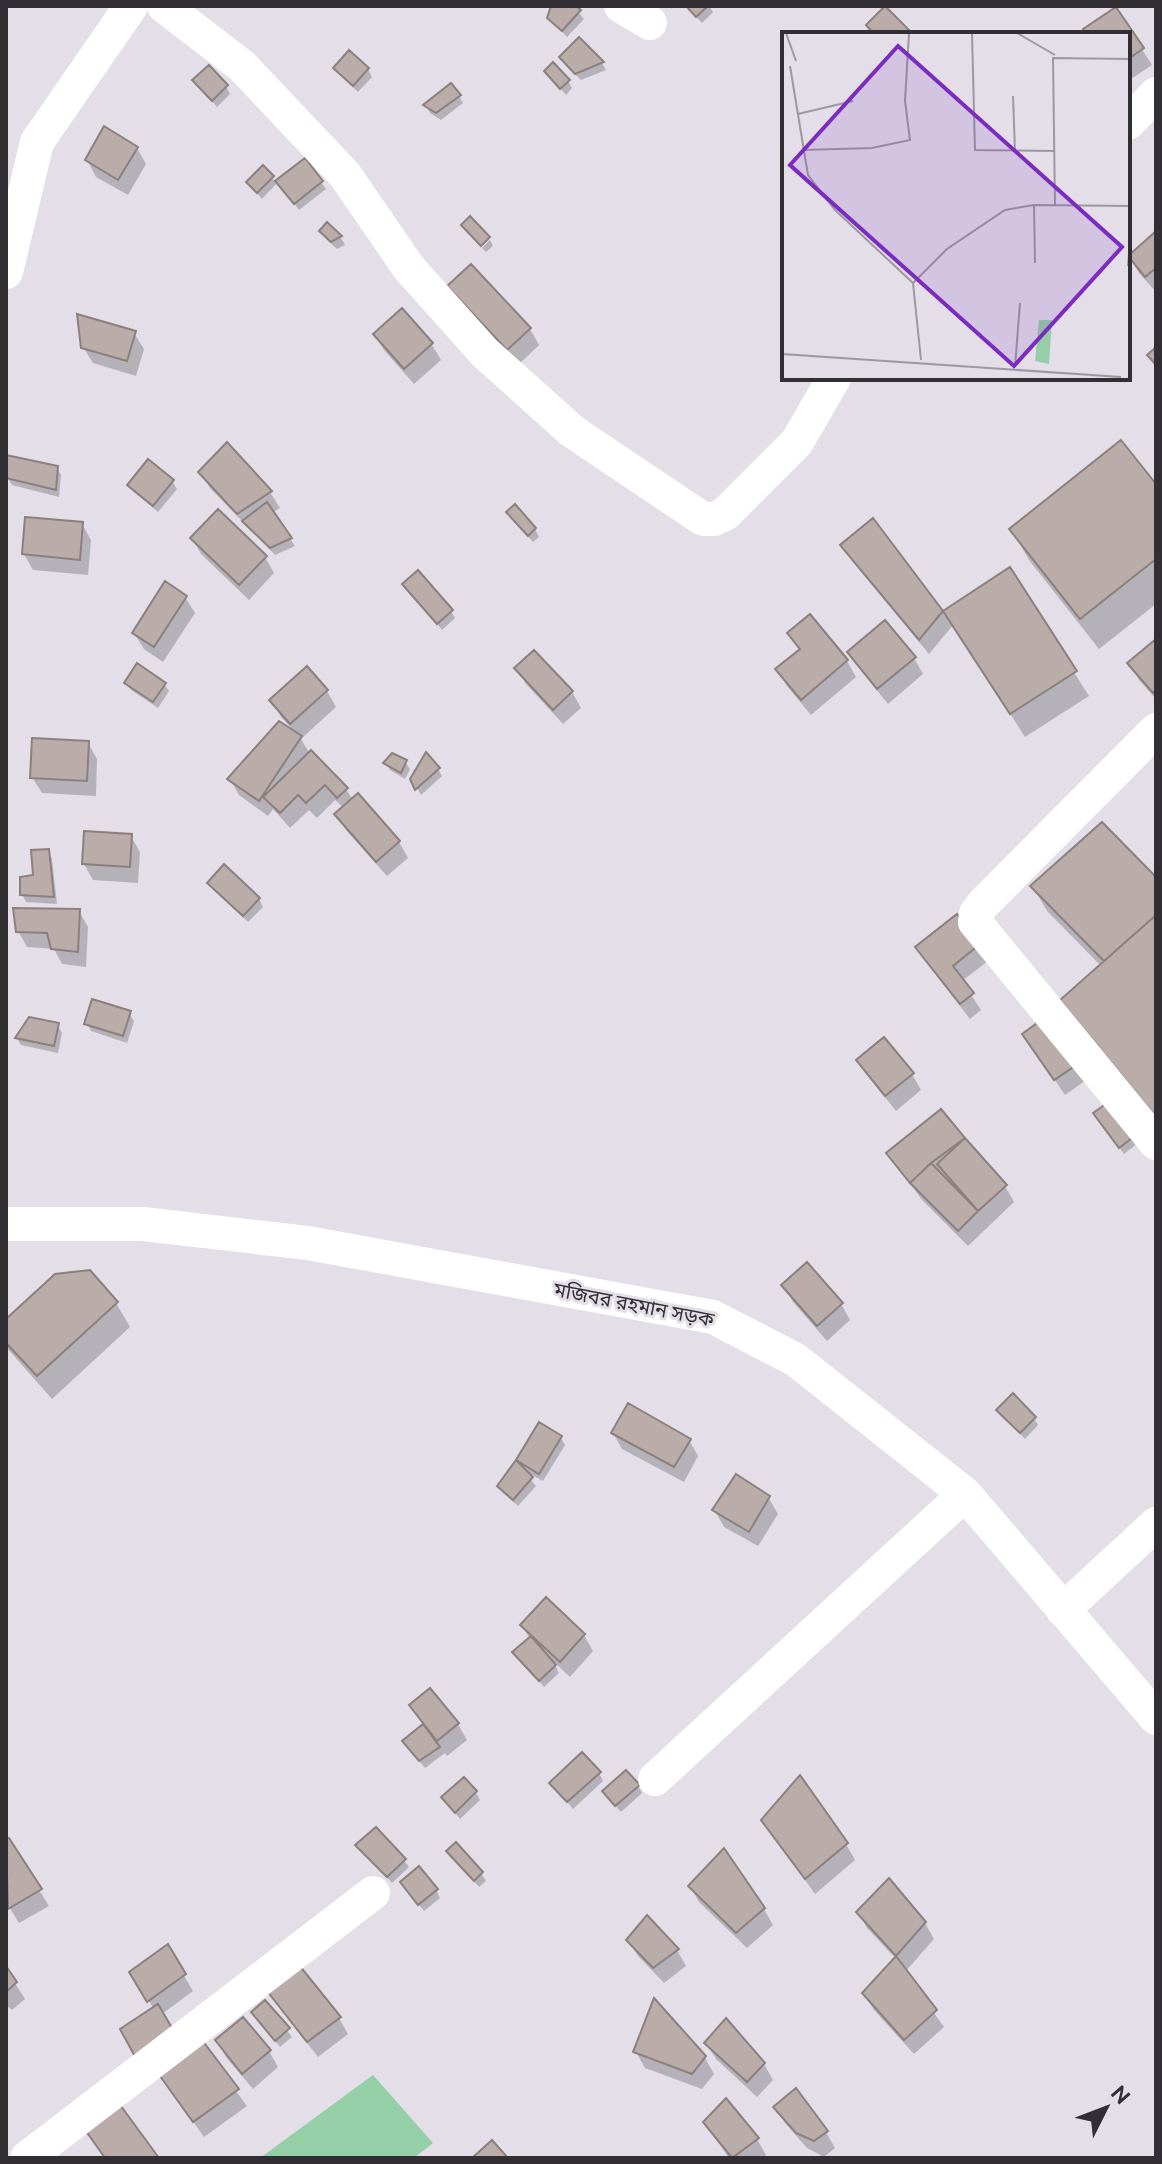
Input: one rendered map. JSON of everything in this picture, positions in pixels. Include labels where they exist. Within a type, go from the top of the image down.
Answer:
[{"type":"street","points":[[6,272],[37,142],[131,6]]},
{"type":"street","points":[[164,6],[242,66],[345,175],[409,268],[485,353],[572,431],[703,519],[714,519],[725,514],[797,442],[833,380]]},
{"type":"street","points":[[1130,121],[1156,94]]},
{"type":"street","points":[[1156,730],[984,903],[975,917],[975,922],[1156,1141]]},
{"type":"street","name":"মজিবর রহমান সড়ক","points":[[6,1224],[143,1224],[308,1243],[713,1317],[796,1360],[965,1494],[1156,1718]]},
{"type":"street","points":[[655,1779],[965,1494]]},
{"type":"street","points":[[1063,1610],[1156,1524]]},
{"type":"street","points":[[27,2158],[373,1893]]},
{"type":"green space","points":[[373,2075],[433,2143],[414,2158],[260,2158]]},
{"type":"building","points":[[551,6],[576,6],[581,10],[562,31],[547,18]]},
{"type":"building","points":[[686,6],[708,6],[696,17]]},
{"type":"building","points":[[885,6],[911,32],[872,32],[866,25]]},
{"type":"building","points":[[1116,7],[1144,48],[1130,58],[1130,32],[1085,32],[1083,29]]},
{"type":"building","points":[[579,37],[604,62],[575,74],[559,57]]},
{"type":"building","points":[[349,50],[369,68],[353,86],[333,68]]},
{"type":"building","points":[[553,62],[570,80],[560,89],[544,71]]},
{"type":"building","points":[[209,65],[228,85],[212,101],[192,80]]},
{"type":"building","points":[[451,83],[461,95],[436,113],[423,105]]},
{"type":"building","points":[[104,126],[138,147],[118,180],[85,160]]},
{"type":"building","points":[[305,158],[323,181],[294,204],[275,181]]},
{"type":"building","points":[[263,165],[274,176],[257,193],[246,182]]},
{"type":"building","points":[[470,216],[490,237],[481,246],[461,225]]},
{"type":"building","points":[[327,222],[342,236],[331,242],[319,231]]},
{"type":"building","points":[[1156,231],[1156,268],[1145,277],[1130,254]]},
{"type":"building","points":[[471,264],[531,328],[507,350],[447,286]]},
{"type":"building","points":[[402,308],[433,343],[404,369],[373,334]]},
{"type":"building","points":[[77,314],[136,331],[127,361],[81,348]]},
{"type":"building","points":[[1156,347],[1156,365],[1147,355]]},
{"type":"building","points":[[1121,440],[1156,484],[1156,559],[1080,619],[1009,529]]},
{"type":"building","points":[[227,442],[272,491],[237,514],[198,472]]},
{"type":"building","points":[[6,455],[58,466],[56,490],[6,478]]},
{"type":"building","points":[[148,459],[174,480],[153,506],[127,485]]},
{"type":"building","points":[[267,502],[292,538],[270,548],[242,521]]},
{"type":"building","points":[[515,504],[536,528],[528,536],[506,512]]},
{"type":"building","points":[[218,509],[267,556],[239,585],[190,538]]},
{"type":"building","points":[[25,517],[83,522],[80,560],[22,554]]},
{"type":"building","points":[[873,518],[943,611],[919,640],[840,545]]},
{"type":"building","points":[[1010,567],[1077,671],[1010,714],[943,611]]},
{"type":"building","points":[[418,570],[453,610],[437,624],[402,584]]},
{"type":"building","points":[[165,581],[187,596],[154,647],[132,633]]},
{"type":"building","points":[[810,614],[848,660],[801,700],[775,669],[800,649],[787,633]]},
{"type":"building","points":[[885,620],[916,657],[877,689],[847,652]]},
{"type":"building","points":[[1156,639],[1156,690],[1153,693],[1127,663]]},
{"type":"building","points":[[534,650],[573,691],[553,710],[514,668]]},
{"type":"building","points":[[137,663],[166,683],[153,702],[124,683]]},
{"type":"building","points":[[307,666],[328,690],[290,724],[269,700]]},
{"type":"building","points":[[279,721],[302,736],[259,801],[227,779]]},
{"type":"building","points":[[32,738],[89,741],[87,781],[30,778]]},
{"type":"building","points":[[311,750],[348,788],[337,798],[325,785],[306,803],[298,795],[280,813],[263,797]]},
{"type":"building","points":[[426,752],[440,768],[415,790],[410,779]]},
{"type":"building","points":[[392,753],[407,760],[401,773],[383,763]]},
{"type":"building","points":[[358,793],[400,841],[376,862],[334,814]]},
{"type":"building","points":[[1102,822],[1156,877],[1156,915],[1104,961],[1030,886]]},
{"type":"building","points":[[84,831],[132,834],[130,867],[82,864]]},
{"type":"building","points":[[49,849],[54,897],[20,895],[20,877],[33,875],[31,850]]},
{"type":"building","points":[[224,864],[260,898],[243,916],[207,883]]},
{"type":"building","points":[[13,908],[80,909],[78,952],[51,949],[47,933],[16,932]]},
{"type":"building","points":[[957,914],[980,944],[953,966],[974,993],[960,1004],[915,947]]},
{"type":"building","points":[[1156,915],[1156,1115],[1155,1116],[1060,1000]]},
{"type":"building","points":[[92,999],[131,1011],[123,1036],[84,1024]]},
{"type":"building","points":[[29,1017],[59,1023],[54,1046],[15,1038]]},
{"type":"building","points":[[1044,1018],[1078,1064],[1054,1080],[1022,1034]]},
{"type":"building","points":[[884,1037],[914,1073],[885,1096],[856,1060]]},
{"type":"building","points":[[1110,1101],[1136,1135],[1119,1148],[1093,1113]]},
{"type":"building","points":[[941,1109],[965,1138],[910,1183],[886,1153]]},
{"type":"building","points":[[965,1138],[1007,1185],[978,1211],[937,1164]]},
{"type":"building","points":[[931,1163],[978,1211],[958,1231],[910,1183]]},
{"type":"building","points":[[807,1262],[843,1303],[817,1326],[781,1285]]},
{"type":"building","points":[[90,1270],[118,1302],[37,1376],[6,1343],[6,1319],[55,1274]]},
{"type":"building","points":[[1013,1393],[1036,1417],[1020,1433],[996,1410]]},
{"type":"building","points":[[628,1403],[691,1439],[674,1467],[611,1433]]},
{"type":"building","points":[[539,1422],[562,1436],[539,1474],[516,1460]]},
{"type":"building","points":[[516,1460],[533,1477],[513,1500],[497,1486]]},
{"type":"building","points":[[736,1474],[770,1496],[749,1532],[712,1510]]},
{"type":"building","points":[[546,1597],[585,1634],[560,1662],[520,1625]]},
{"type":"building","points":[[531,1636],[556,1665],[539,1681],[512,1652]]},
{"type":"building","points":[[430,1688],[459,1723],[437,1741],[409,1705]]},
{"type":"building","points":[[423,1724],[440,1747],[419,1761],[402,1741]]},
{"type":"building","points":[[582,1752],[601,1772],[567,1802],[549,1783]]},
{"type":"building","points":[[626,1770],[640,1785],[615,1806],[602,1791]]},
{"type":"building","points":[[800,1775],[848,1843],[805,1879],[761,1820]]},
{"type":"building","points":[[464,1777],[477,1791],[455,1813],[441,1797]]},
{"type":"building","points":[[376,1827],[406,1859],[387,1877],[355,1845]]},
{"type":"building","points":[[9,1838],[42,1889],[8,1909],[6,1839]]},
{"type":"building","points":[[456,1842],[483,1872],[474,1881],[446,1851]]},
{"type":"building","points":[[724,1848],[765,1908],[736,1933],[688,1886]]},
{"type":"building","points":[[419,1866],[438,1889],[418,1905],[400,1882]]},
{"type":"building","points":[[889,1878],[926,1922],[896,1956],[856,1912]]},
{"type":"building","points":[[647,1915],[679,1949],[653,1968],[626,1940]]},
{"type":"building","points":[[168,1944],[186,1974],[147,2002],[129,1972]]},
{"type":"building","points":[[896,1956],[937,2010],[904,2040],[862,1993]]},
{"type":"building","points":[[299,1965],[341,2017],[307,2042],[267,1991]]},
{"type":"building","points":[[6,1966],[17,1982],[6,1992]]},
{"type":"building","points":[[654,1998],[706,2056],[692,2074],[633,2052]]},
{"type":"building","points":[[265,2000],[290,2028],[275,2041],[251,2012]]},
{"type":"building","points":[[158,2004],[175,2033],[138,2062],[120,2029]]},
{"type":"building","points":[[243,2017],[271,2050],[242,2074],[215,2040]]},
{"type":"building","points":[[726,2018],[765,2063],[747,2082],[704,2043]]},
{"type":"building","points":[[199,2036],[239,2089],[193,2122],[155,2069]]},
{"type":"building","points":[[796,2088],[828,2131],[814,2141],[796,2133],[773,2107]]},
{"type":"building","points":[[726,2098],[759,2138],[732,2158],[703,2122]]},
{"type":"building","points":[[118,2102],[159,2158],[105,2158],[81,2124]]},
{"type":"building","points":[[492,2140],[508,2158],[472,2158]]}]
